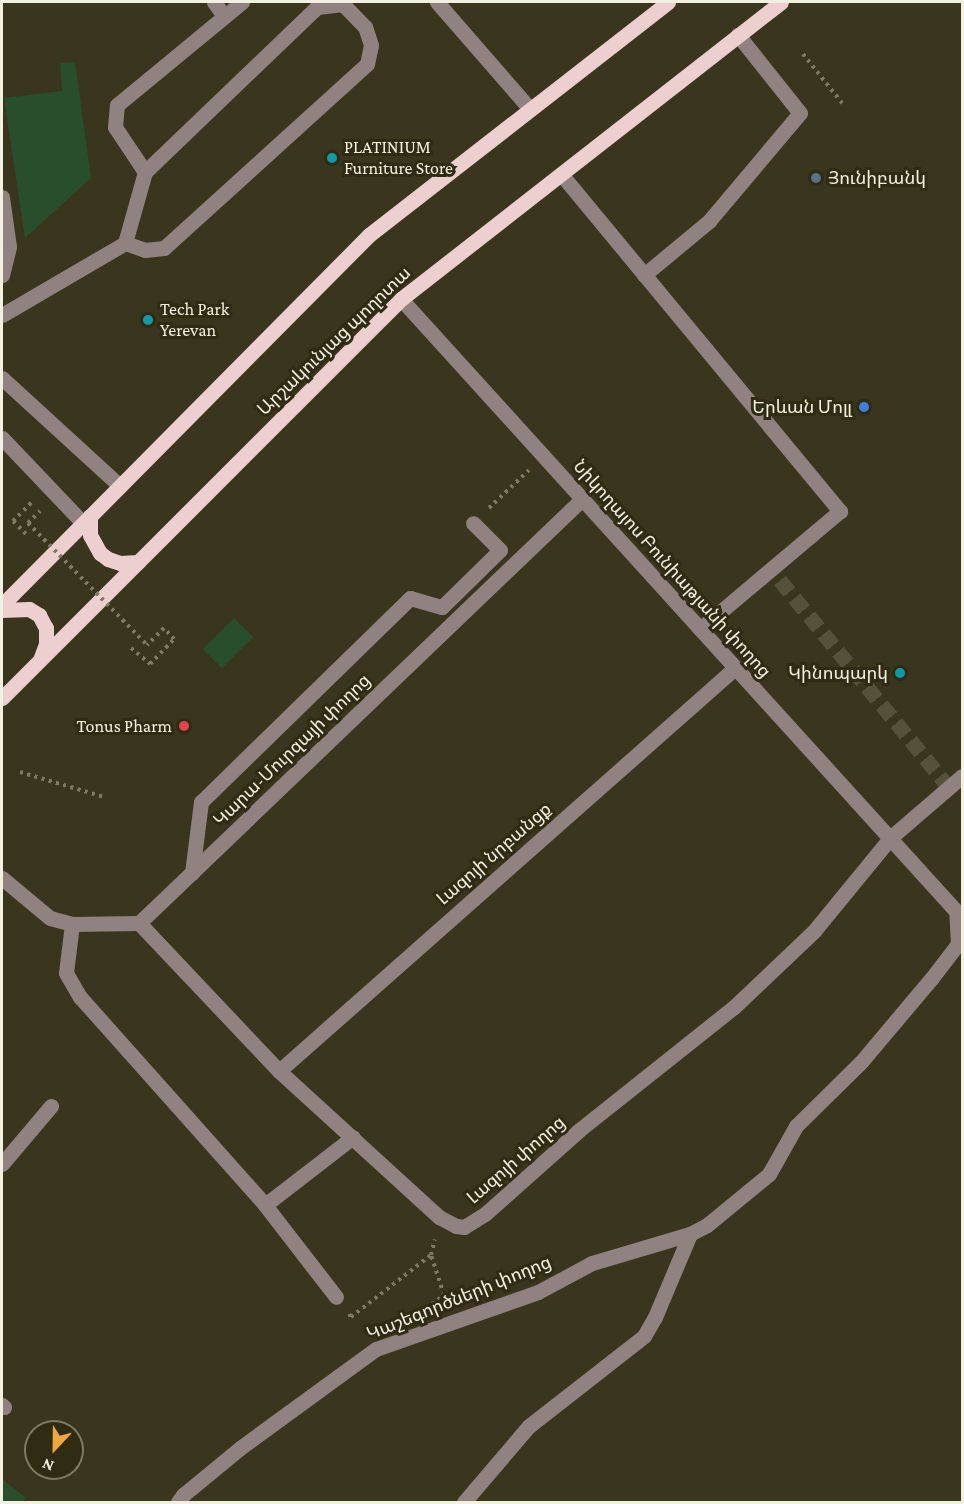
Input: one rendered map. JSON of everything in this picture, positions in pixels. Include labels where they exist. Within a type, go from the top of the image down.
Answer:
[{"type":"main road","points":[[2,605],[369,235],[668,2]]},
{"type":"main road","name":"Արշակունյաց պողոտա","points":[[2,698],[401,299],[781,2]]},
{"type":"main road","points":[[86,520],[90,535],[100,553],[120,563],[138,562]]},
{"type":"main road","points":[[2,610],[29,609],[39,615],[46,628],[46,644],[40,660]]},
{"type":"street","points":[[214,2],[224,16]]},
{"type":"street","points":[[145,172],[115,127],[117,105],[242,2]]},
{"type":"street","points":[[437,2],[530,110]]},
{"type":"street","points":[[2,315],[125,243],[145,172],[317,7],[343,4],[365,27],[371,45],[367,64],[164,248],[145,250],[125,243]]},
{"type":"street","points":[[644,275],[709,221],[800,113],[738,35]]},
{"type":"street","points":[[561,174],[840,511],[775,574],[700,629]]},
{"type":"street","points":[[2,197],[9,247],[2,275]]},
{"type":"street","name":"Նիկողայոս Բունիաթյանի փողոց","points":[[401,299],[890,838],[959,909]]},
{"type":"street","points":[[2,378],[120,486]]},
{"type":"street","points":[[2,438],[86,520]]},
{"type":"street","name":"Կարա-Մուրզայի փողոց","points":[[139,923],[582,499]]},
{"type":"street","points":[[192,873],[201,802],[410,598],[442,607],[500,550],[473,523]]},
{"type":"street","name":"Լազոյի նրբանցք","points":[[279,1071],[735,668]]},
{"type":"street","points":[[890,838],[963,776]]},
{"type":"street","name":"Լազոյի փողոց","points":[[139,923],[279,1071],[439,1217],[456,1226],[464,1227],[485,1214],[578,1131],[734,1006],[814,931],[890,838]]},
{"type":"street","points":[[2,878],[50,918],[72,924],[139,923]]},
{"type":"street","name":"Կաշեգործների փողոց","points":[[178,1503],[183,1495],[240,1448],[376,1349],[538,1292],[592,1263],[690,1234],[707,1225],[769,1174],[796,1126],[861,1062],[931,979],[958,944],[959,909]]},
{"type":"street","points":[[72,924],[66,973],[80,997],[265,1205],[336,1298]]},
{"type":"street","points":[[2,1164],[51,1106]]},
{"type":"street","points":[[265,1205],[353,1137]]},
{"type":"street","points":[[464,1503],[529,1426],[644,1336],[655,1317],[690,1234]]},
{"type":"path","points":[[803,54],[842,103]]},
{"type":"path","points":[[473,523],[544,456]]},
{"type":"path","points":[[26,534],[13,521],[36,498],[40,502]]},
{"type":"path","points":[[45,507],[28,523],[147,645],[164,628],[174,639],[150,664],[131,648]]},
{"type":"path","points":[[20,771],[104,797]]},
{"type":"path","points":[[439,1217],[431,1255],[444,1295]]},
{"type":"path","points":[[336,1298],[351,1317],[431,1255]]},
{"type":"green space","points":[[75,62],[91,178],[25,238],[4,98],[62,91],[60,63]]},
{"type":"green space","points":[[234,618],[253,637],[222,668],[203,649]]},
{"type":"green space","points":[[2,1479],[26,1498],[23,1502],[2,1502]]},
{"type":"tunnel","points":[[780,580],[949,787]]},
{"type":"place","name":"PLATINIUM Furniture Store","points":[[332,158]]},
{"type":"place","name":"Յունիբանկ","points":[[816,178]]},
{"type":"place","name":"Tech Park Yerevan","points":[[148,320]]},
{"type":"place","name":"Երևան Մոլլ","points":[[864,407]]},
{"type":"place","name":"Կինոպարկ","points":[[900,673]]},
{"type":"place","name":"Tonus Pharm","points":[[184,726]]}]
